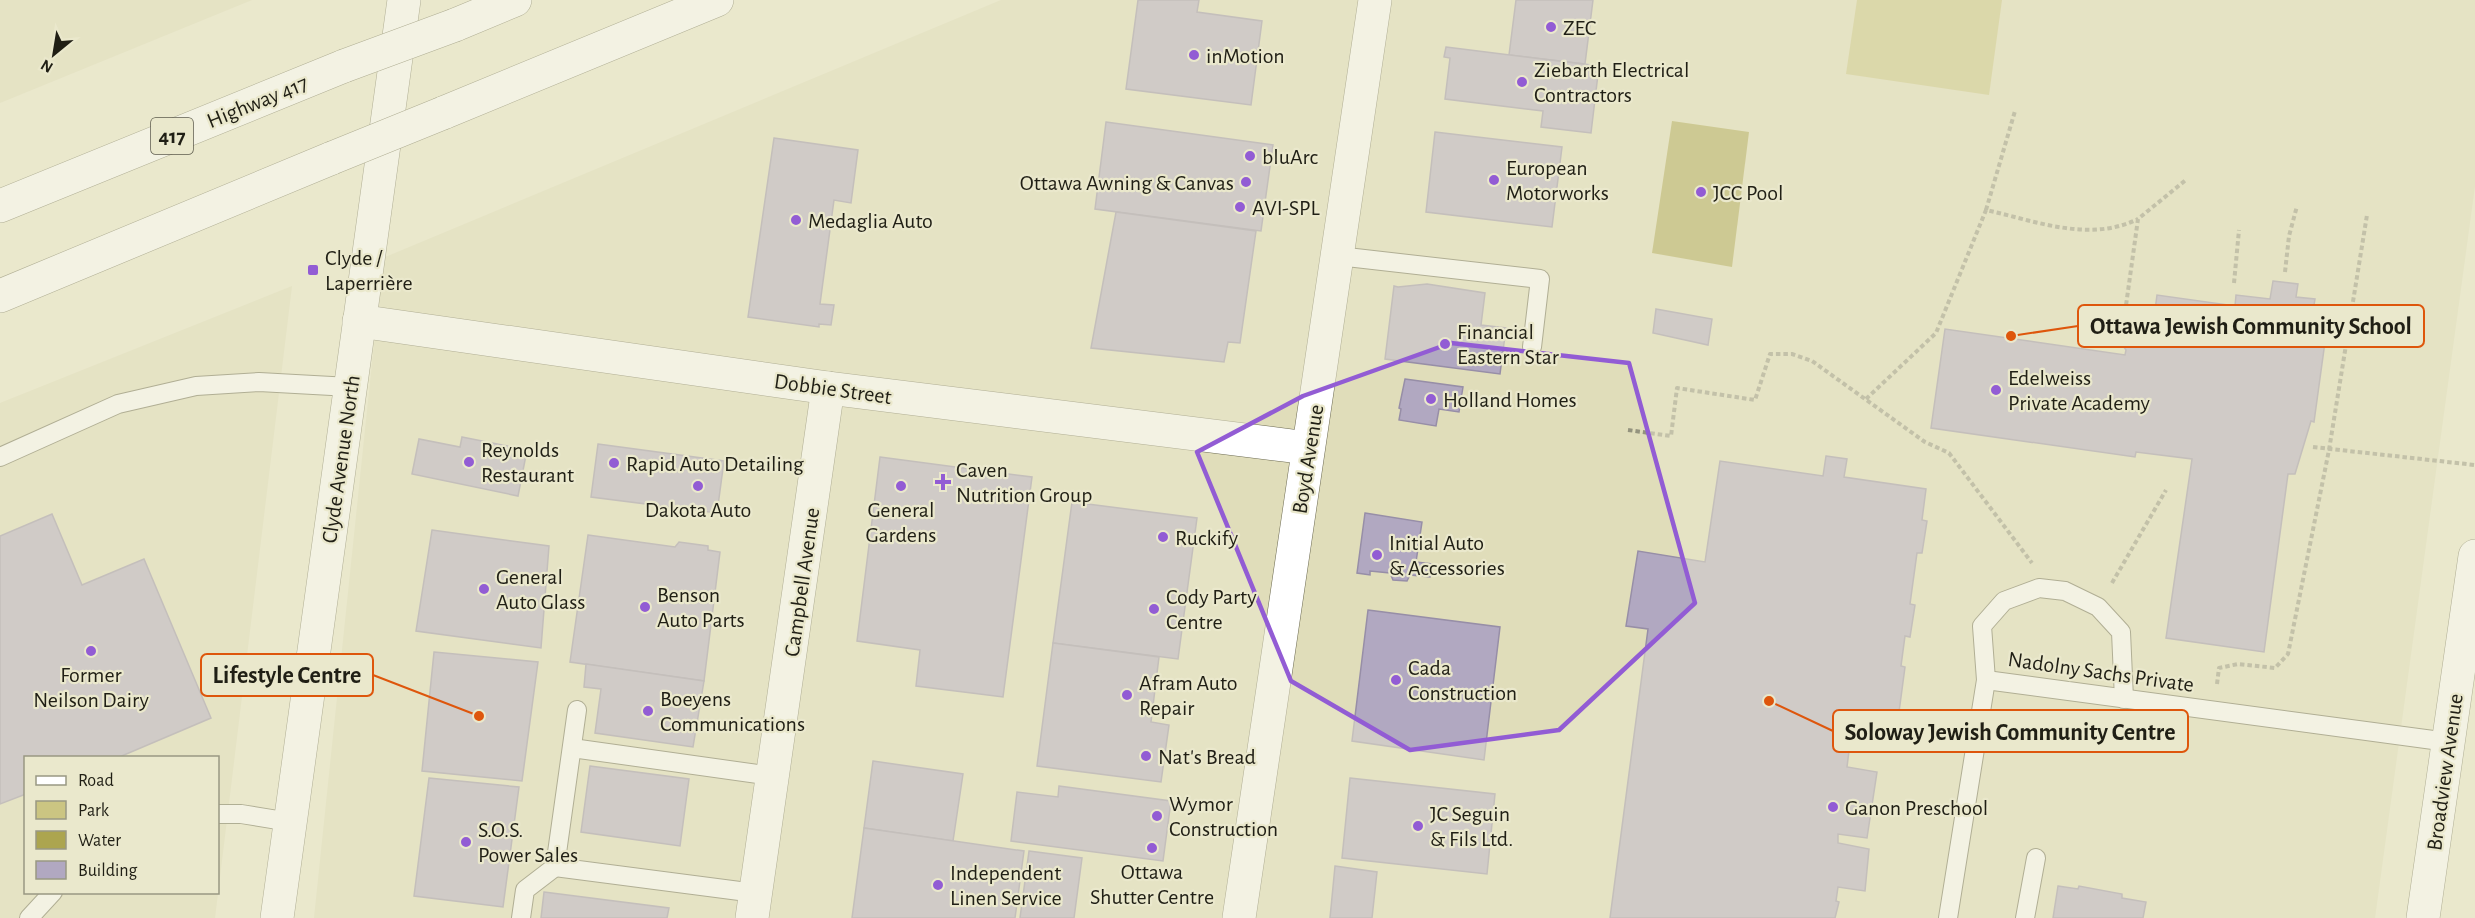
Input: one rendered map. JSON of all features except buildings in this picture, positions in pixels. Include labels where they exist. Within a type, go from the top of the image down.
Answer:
[{"type":"main road","name":"Clyde Avenue North","points":[[277,918],[404,0]]},
{"type":"main road","name":"Highway 417","points":[[0,206],[344,66],[515,0]]},
{"type":"main road","points":[[0,296],[717,0]]},
{"type":"main road","name":"Boyd Avenue","points":[[1239,918],[1375,0]]},
{"type":"main road","name":"Dobbie Street","points":[[359,321],[828,388],[1308,448]]},
{"type":"main road","name":"Campbell Avenue","points":[[753,905],[828,388]]},
{"type":"main road","name":"Broadview Avenue","points":[[2423,918],[2475,556]]},
{"type":"lane","points":[[1338,256],[1540,279],[1532,347]]},
{"type":"lane","points":[[0,457],[118,404],[196,387],[259,382],[350,387]]},
{"type":"lane","points":[[1986,680],[1982,626],[2004,601],[2039,588],[2065,591],[2098,607],[2121,632],[2124,699]]},
{"type":"lane","name":"Nadolny Sachs Private","points":[[1948,918],[1986,680],[2448,742]]},
{"type":"lane","points":[[521,918],[525,890],[555,867],[577,710]]},
{"type":"lane","points":[[572,748],[772,776]]},
{"type":"lane","points":[[219,814],[241,814],[290,822]]},
{"type":"lane","points":[[2025,918],[2036,858]]},
{"type":"lane","points":[[555,867],[753,905]]},
{"type":"lane","points":[[29,918],[51,894]]},
{"type":"path","points":[[1866,399],[1936,333],[1986,210],[2015,111]]},
{"type":"path","points":[[1986,210],[2081,232],[2122,227],[2138,219],[2187,179]]},
{"type":"path","points":[[2285,272],[2289,236],[2297,206]]},
{"type":"path","points":[[2217,679],[2219,668],[2238,664],[2275,668],[2288,654],[2330,450],[2367,216]]},
{"type":"path","points":[[2123,327],[2138,219]]},
{"type":"path","points":[[2234,283],[2239,230]]},
{"type":"path","points":[[1628,430],[1671,436],[1677,388],[1755,400],[1770,354],[1792,354],[1812,361],[1924,442],[1949,453],[2032,560],[2039,588]]},
{"type":"path","points":[[2313,447],[2475,465]]},
{"type":"path","points":[[2098,607],[2166,490]]},
{"type":"highlighted area","points":[[1451,343],[1629,363],[1695,603],[1559,730],[1410,750],[1291,681],[1197,452],[1303,396]]},
{"type":"shaded area","points":[[0,0],[252,0],[0,103]]},
{"type":"shaded area","points":[[1001,0],[2475,0],[2475,186],[2375,918],[314,918],[383,258]]},
{"type":"shaded area","points":[[292,286],[219,885],[219,756],[24,756],[24,894],[218,894],[215,918],[0,918],[0,403]]},
{"type":"green space","points":[[1857,0],[2002,0],[1989,95],[1846,74]]},
{"type":"water","name":"JCC Pool","points":[[1672,121],[1749,132],[1732,267],[1652,253]]},
{"type":"place","name":"ZEC","points":[[1551,27]]},
{"type":"place","name":"inMotion","points":[[1194,55]]},
{"type":"place","name":"Ziebarth Electrical Contractors","points":[[1522,82]]},
{"type":"place","name":"bluArc","points":[[1250,156]]},
{"type":"place","name":"European Motorworks","points":[[1494,180]]},
{"type":"place","name":"Ottawa Awning & Canvas","points":[[1246,182]]},
{"type":"place","name":"JCC Pool","points":[[1701,192]]},
{"type":"place","name":"AVI-SPL","points":[[1240,207]]},
{"type":"place","name":"Medaglia Auto","points":[[796,220]]},
{"type":"place","name":"Clyde / Laperrière","points":[[313,270]]},
{"type":"place","name":"Ottawa Jewish Community School","points":[[2011,336]]},
{"type":"place","name":"Financial Eastern Star","points":[[1445,344]]},
{"type":"place","name":"Edelweiss Private Academy","points":[[1996,390]]},
{"type":"place","name":"Holland Homes","points":[[1431,399]]},
{"type":"place","name":"Reynolds Restaurant","points":[[469,462]]},
{"type":"place","name":"Rapid Auto Detailing","points":[[614,463]]},
{"type":"place","name":"Caven Nutrition Group","points":[[943,482]]},
{"type":"place","name":"Dakota Auto","points":[[698,486]]},
{"type":"place","name":"General Gardens","points":[[901,486]]},
{"type":"place","name":"Ruckify","points":[[1163,537]]},
{"type":"place","name":"Initial Auto & Accessories","points":[[1377,555]]},
{"type":"place","name":"General Auto Glass","points":[[484,589]]},
{"type":"place","name":"Benson Auto Parts","points":[[645,607]]},
{"type":"place","name":"Cody Party Centre","points":[[1154,609]]},
{"type":"place","name":"Former Neilson Dairy","points":[[91,651]]},
{"type":"place","name":"Cada Construction","points":[[1396,680]]},
{"type":"place","name":"Afram Auto Repair","points":[[1127,695]]},
{"type":"place","name":"Soloway Jewish Community Centre","points":[[1769,701]]},
{"type":"place","name":"Boeyens Communications","points":[[648,711]]},
{"type":"place","name":"Lifestyle Centre","points":[[479,716]]},
{"type":"place","name":"Nat's Bread","points":[[1146,756]]},
{"type":"place","name":"Ganon Preschool","points":[[1833,807]]},
{"type":"place","name":"Wymor Construction","points":[[1157,816]]},
{"type":"place","name":"JC Seguin & Fils Ltd.","points":[[1418,826]]},
{"type":"place","name":"S.O.S. Power Sales","points":[[466,842]]},
{"type":"place","name":"Ottawa Shutter Centre","points":[[1152,848]]},
{"type":"place","name":"Independent Linen Service","points":[[938,885]]}]
